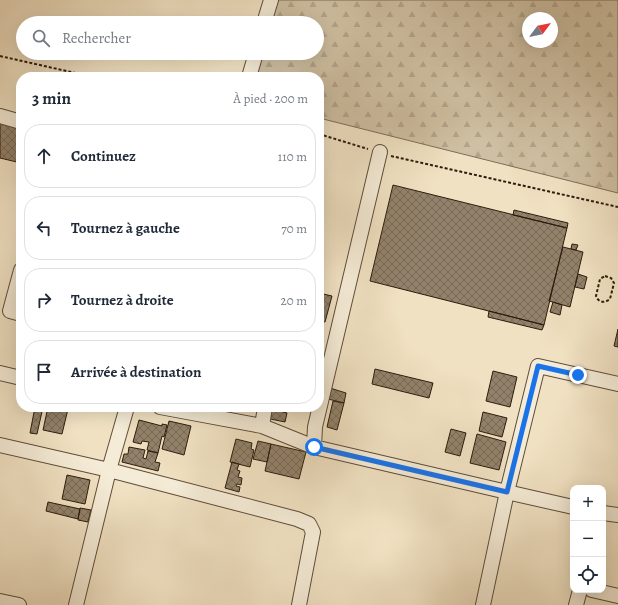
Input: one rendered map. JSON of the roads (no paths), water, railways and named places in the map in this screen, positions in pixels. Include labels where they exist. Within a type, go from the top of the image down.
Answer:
[{"type":"street","points":[[266,16],[270,0]]},
{"type":"street","points":[[250,72],[254,60]]},
{"type":"street","points":[[0,116],[16,121]]},
{"type":"street","points":[[324,389],[380,152]]},
{"type":"street","points":[[16,289],[10,311],[16,313]]},
{"type":"street","points":[[484,605],[507,492],[538,366],[618,384]]},
{"type":"street","points":[[0,374],[16,377]]},
{"type":"street","points":[[76,605],[109,470],[126,412]]},
{"type":"street","points":[[197,412],[262,426],[314,447],[570,506]]},
{"type":"street","points":[[262,426],[264,412]]},
{"type":"street","points":[[314,447],[315,427],[319,412]]},
{"type":"street","points":[[0,445],[109,470],[296,519],[308,524],[313,532],[299,605]]},
{"type":"street","points":[[606,513],[618,515]]},
{"type":"street","points":[[576,605],[579,593]]},
{"type":"street","points":[[605,593],[618,596]]},
{"type":"street","points":[[0,601],[19,605]]}]
